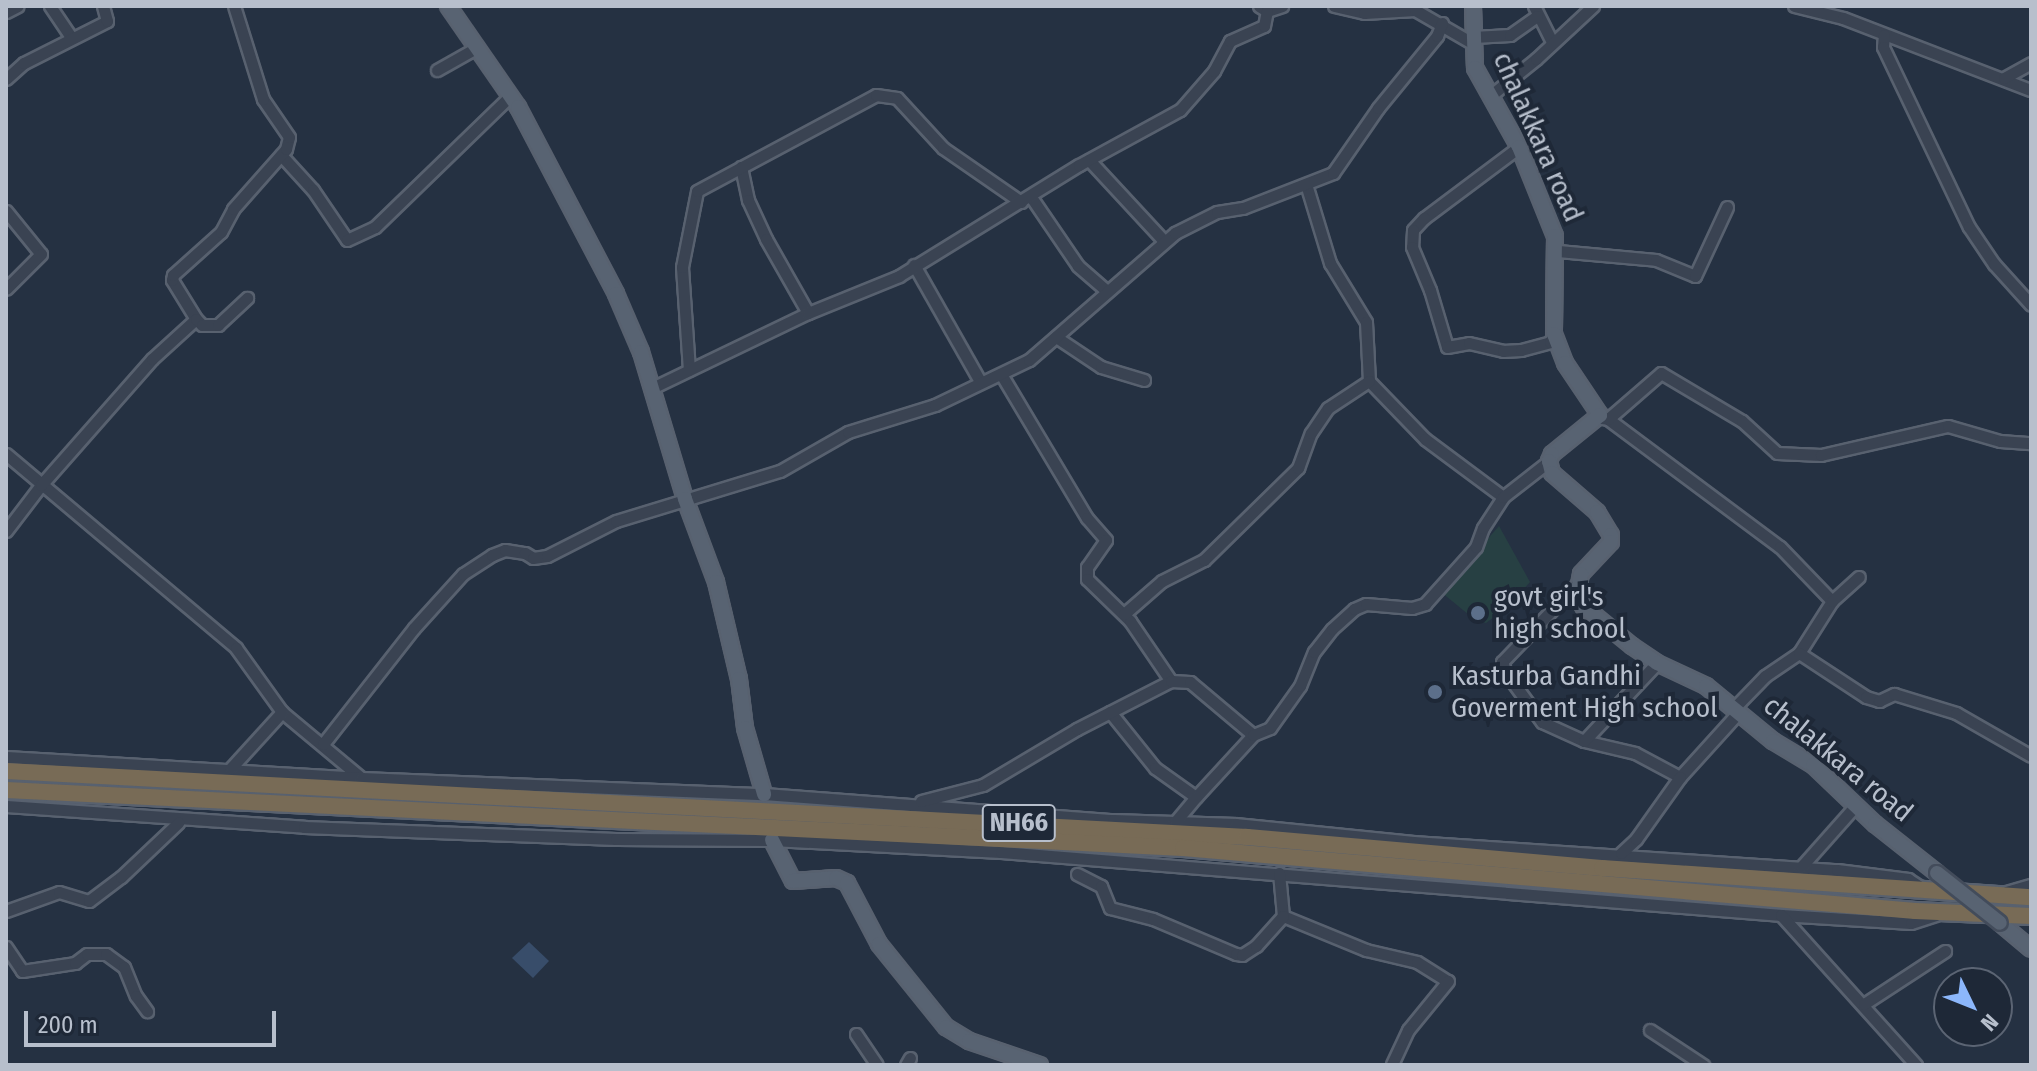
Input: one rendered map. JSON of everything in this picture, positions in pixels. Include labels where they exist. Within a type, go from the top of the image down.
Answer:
[{"type":"highway","name":"NH66","points":[[6,771],[1247,837],[1409,853],[2031,897]]},
{"type":"highway","name":"NH66","points":[[6,790],[1183,848],[1947,912],[2031,916]]},
{"type":"main road","points":[[448,6],[510,96],[616,294],[652,388],[685,499],[716,582],[739,679],[745,728],[764,794]]},
{"type":"main road","name":"chalakkara road","points":[[1473,6],[1475,68],[1519,147],[1555,236],[1558,251],[1553,273],[1554,334],[1565,363],[1604,419]]},
{"type":"main road","points":[[1579,582],[1581,574],[1611,542],[1611,535],[1597,512],[1552,473],[1549,461],[1552,454],[1604,419]]},
{"type":"main road","name":"chalakkara road","points":[[1579,582],[1579,597],[1583,606],[1657,663],[1706,686],[1773,741],[1813,765],[1856,805],[2031,949]]},
{"type":"main road","points":[[772,840],[793,881],[836,878],[847,883],[879,944],[946,1027],[969,1041],[1040,1065]]},
{"type":"street","points":[[6,12],[18,6]]},
{"type":"street","points":[[50,6],[71,37]]},
{"type":"street","points":[[6,79],[24,63],[107,21],[103,6]]},
{"type":"street","points":[[234,6],[263,99],[289,137],[281,155],[233,209],[221,232],[173,275],[202,325],[218,325],[247,298]]},
{"type":"street","points":[[652,388],[808,313],[876,287],[1089,160],[1180,110],[1214,71],[1230,41],[1264,26],[1263,8],[1282,6]]},
{"type":"street","points":[[1334,6],[1364,13],[1415,10],[1473,40],[1510,35],[1535,11],[1552,42]]},
{"type":"street","points":[[1490,96],[1593,6]]},
{"type":"street","points":[[1794,6],[1843,18],[2031,90]]},
{"type":"street","points":[[323,744],[380,667],[463,574],[505,550],[525,553],[533,558],[547,556],[616,521],[780,471],[830,440],[935,405],[1029,360],[1164,241],[1217,212],[1243,208],[1333,173],[1378,108],[1437,36],[1442,23]]},
{"type":"street","points":[[1884,35],[1883,47],[1969,227],[1994,264],[2031,305]]},
{"type":"street","points":[[437,70],[476,48]]},
{"type":"street","points":[[2004,78],[2031,63]]},
{"type":"street","points":[[689,370],[682,267],[697,191],[876,95],[897,98],[943,148],[1026,200],[1078,266],[1107,291]]},
{"type":"street","points":[[281,155],[313,190],[347,240],[375,227],[510,96]]},
{"type":"street","points":[[1519,147],[1424,218],[1413,230],[1412,247],[1430,290],[1447,347],[1469,343],[1503,351],[1533,349],[1550,342],[1554,334]]},
{"type":"street","points":[[1089,160],[1164,241]]},
{"type":"street","points":[[741,167],[748,200],[808,313]]},
{"type":"street","points":[[1306,184],[1330,263],[1366,322],[1369,381],[1425,439],[1503,497]]},
{"type":"street","points":[[1558,251],[1656,260],[1695,276],[1727,207]]},
{"type":"street","points":[[6,211],[41,254],[6,289]]},
{"type":"street","points":[[914,265],[980,381]]},
{"type":"street","points":[[6,531],[41,485],[152,359],[196,319]]},
{"type":"street","points":[[1056,337],[1101,367],[1144,380]]},
{"type":"street","points":[[1832,601],[1780,547],[1604,419],[1661,373],[1742,421],[1777,453],[1821,455],[1948,426],[2000,441],[2031,443]]},
{"type":"street","points":[[1001,374],[1032,420],[1087,518],[1106,540],[1085,572],[1087,579],[1124,614],[1171,681]]},
{"type":"street","points":[[1124,614],[1162,581],[1204,560],[1298,468],[1311,433],[1328,408],[1369,381]]},
{"type":"street","points":[[6,454],[236,648],[282,712],[361,778]]},
{"type":"street","points":[[1175,822],[1253,735],[1270,728],[1279,719],[1300,686],[1314,652],[1354,609],[1383,603],[1412,608],[1436,595],[1476,547],[1483,528],[1503,497],[1549,461]]},
{"type":"street","points":[[1621,853],[1636,839],[1680,777],[1765,676],[1799,653],[1832,601],[1859,577]]},
{"type":"street","points":[[1579,582],[1502,662],[1542,722],[1584,741],[1635,753],[1680,777]]},
{"type":"street","points":[[1799,653],[1866,697],[1879,701],[1894,694],[1956,713],[2031,756]]},
{"type":"street","points":[[1584,741],[1603,716],[1657,663]]},
{"type":"street","points":[[909,803],[983,785],[1110,712],[1171,681],[1190,682],[1253,735]]},
{"type":"street","points":[[231,768],[282,712]]},
{"type":"street","points":[[1110,712],[1155,768],[1196,797]]},
{"type":"street","points":[[6,757],[361,778],[764,794],[1236,824],[1413,842],[1801,867],[1908,879],[1930,892]]},
{"type":"street","points":[[1801,867],[1856,805]]},
{"type":"street","points":[[6,806],[304,827],[616,839],[772,840],[1001,852],[1911,923],[1947,912]]},
{"type":"street","points":[[6,911],[59,892],[89,901],[130,869],[178,823]]},
{"type":"street","points":[[1077,874],[1101,886],[1110,908],[1153,919],[1236,954],[1256,946],[1283,916],[1279,873]]},
{"type":"street","points":[[1997,895],[2031,885]]},
{"type":"street","points":[[1781,915],[1916,1065]]},
{"type":"street","points":[[1283,916],[1366,950],[1417,962],[1448,981],[1408,1030],[1392,1065]]},
{"type":"street","points":[[6,947],[19,971],[75,963],[87,954],[106,954],[117,959],[147,1011]]},
{"type":"street","points":[[1864,1004],[1945,951]]},
{"type":"street","points":[[1650,1030],[1686,1059],[1703,1065]]},
{"type":"street","points":[[856,1034],[877,1065]]},
{"type":"green space","points":[[1499,526],[1530,582],[1509,606],[1486,623],[1474,619],[1441,592]]},
{"type":"water","points":[[529,942],[549,961],[533,978],[512,958]]},
{"type":"place","name":"govt girl's high school","points":[[1478,613]]},
{"type":"place","name":"Kasturba Gandhi Goverment High school","points":[[1435,692]]}]
